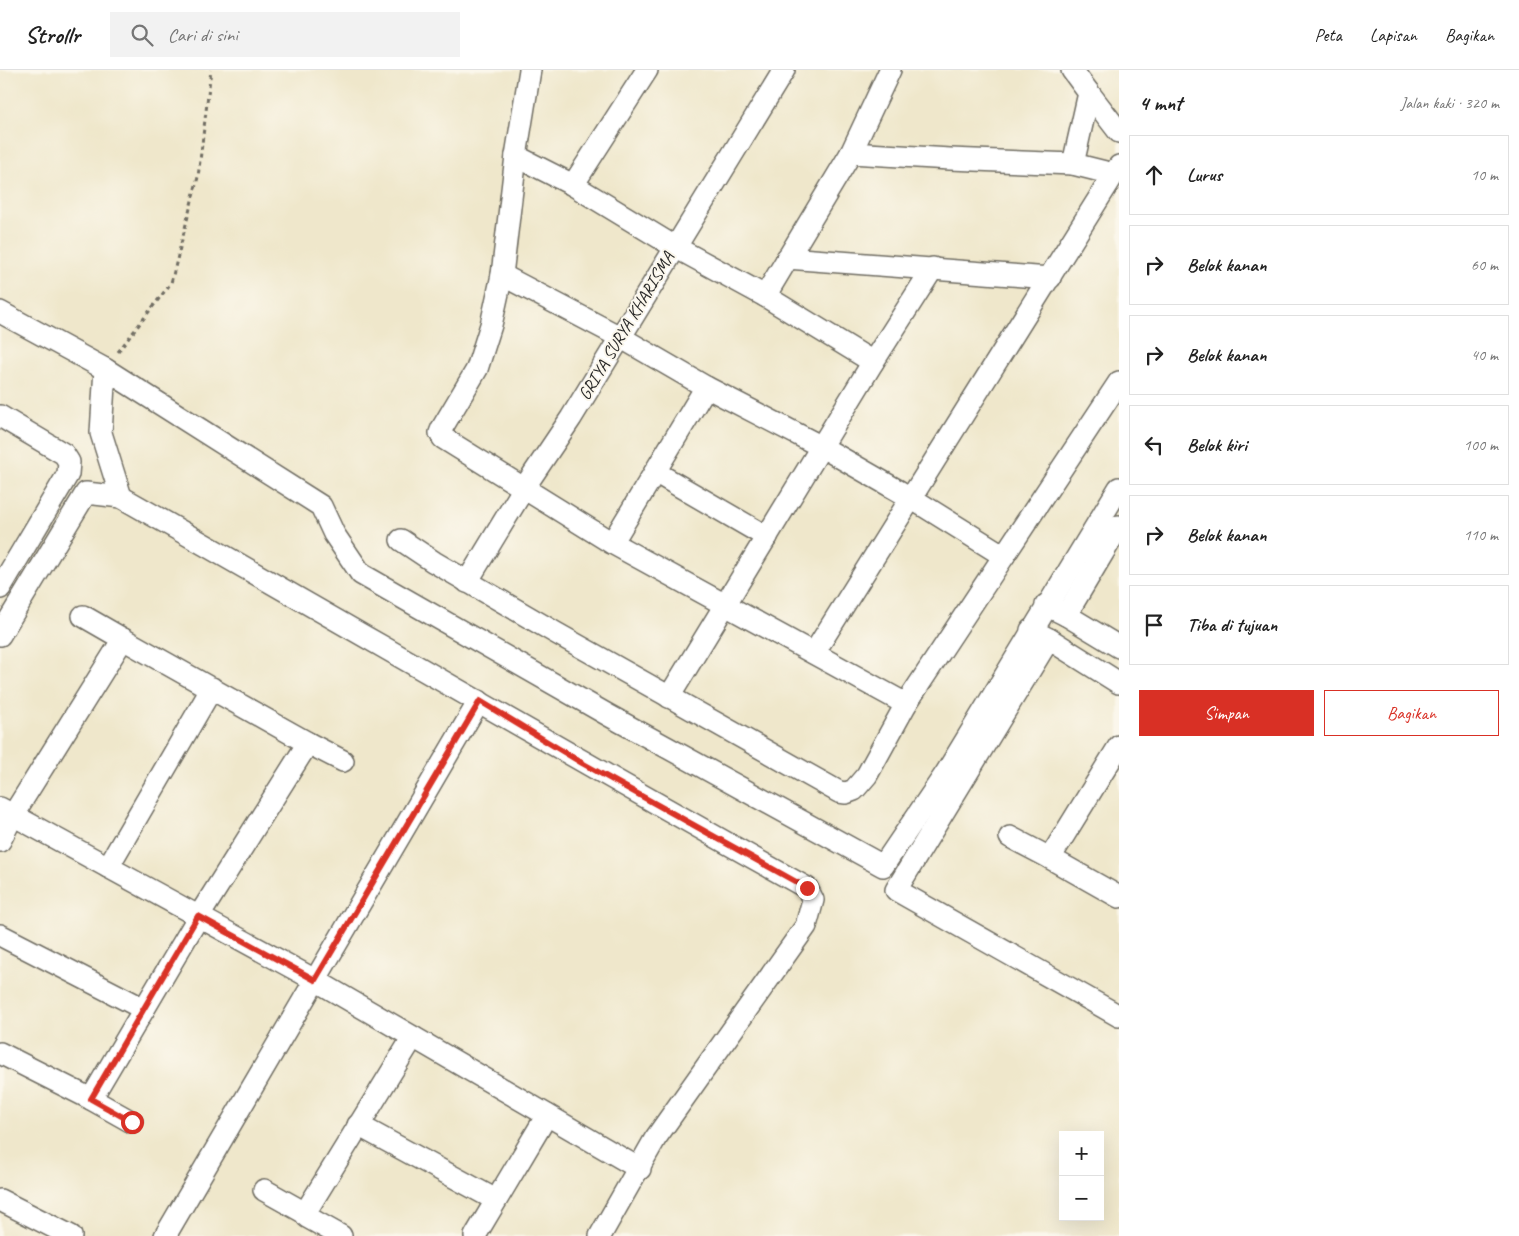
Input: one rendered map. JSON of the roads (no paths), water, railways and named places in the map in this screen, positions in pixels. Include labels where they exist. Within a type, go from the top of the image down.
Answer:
[{"type":"street","points":[[530,70],[516,156],[502,275],[491,325],[477,369],[440,433],[443,438],[612,542],[906,704]]},
{"type":"street","points":[[573,185],[646,70]]},
{"type":"street","name":"GRIYA SURYA KHARISMA","points":[[467,582],[524,488],[571,418],[784,70]]},
{"type":"street","points":[[766,296],[787,258],[852,153],[890,70]]},
{"type":"street","points":[[1072,70],[1119,132]]},
{"type":"street","points":[[1073,164],[1090,93]]},
{"type":"street","points":[[814,653],[1116,170],[1073,164],[852,153]]},
{"type":"street","points":[[516,156],[573,185],[675,247],[766,296],[872,362]]},
{"type":"street","points":[[787,258],[1050,278]]},
{"type":"street","points":[[669,697],[872,362],[933,268]]},
{"type":"street","points":[[502,275],[620,337],[706,387],[822,447],[911,498],[1004,556]]},
{"type":"street","points":[[0,312],[105,369],[321,506],[334,534],[361,574],[608,715],[883,866],[1040,634]]},
{"type":"street","points":[[105,369],[101,433],[121,497]]},
{"type":"street","points":[[401,540],[467,582],[826,785],[846,794],[854,790],[867,775],[906,704],[1119,382]]},
{"type":"street","points":[[612,542],[706,387]]},
{"type":"street","points":[[0,416],[64,454],[68,458],[70,466],[60,489],[0,588]]},
{"type":"street","points":[[655,472],[767,537]]},
{"type":"street","points":[[1119,488],[1046,604],[1040,634],[896,890],[1119,1016]]},
{"type":"street","points":[[0,635],[86,493],[121,497],[480,701],[582,763],[807,888],[813,900],[806,926],[655,1139],[640,1169],[600,1236]]},
{"type":"street","points":[[1070,651],[1075,620],[1119,526]]},
{"type":"street","points":[[1046,604],[1119,647]]},
{"type":"street","points":[[84,616],[308,743],[344,761]]},
{"type":"street","points":[[1040,634],[1119,683]]},
{"type":"street","points":[[0,840],[7,812],[123,639]]},
{"type":"street","points":[[108,867],[212,688]]},
{"type":"street","points":[[165,1236],[480,701]]},
{"type":"street","points":[[91,1099],[198,916],[308,743]]},
{"type":"street","points":[[1050,858],[1119,746]]},
{"type":"street","points":[[7,812],[315,980],[640,1169]]},
{"type":"street","points":[[1010,837],[1119,897]]},
{"type":"street","points":[[0,935],[144,1009]]},
{"type":"street","points":[[305,1213],[413,1037]]},
{"type":"street","points":[[0,1053],[132,1122]]},
{"type":"street","points":[[475,1236],[547,1115]]},
{"type":"street","points":[[358,1125],[496,1200]]},
{"type":"street","points":[[264,1190],[341,1236]]},
{"type":"street","points":[[0,1200],[71,1236]]}]
